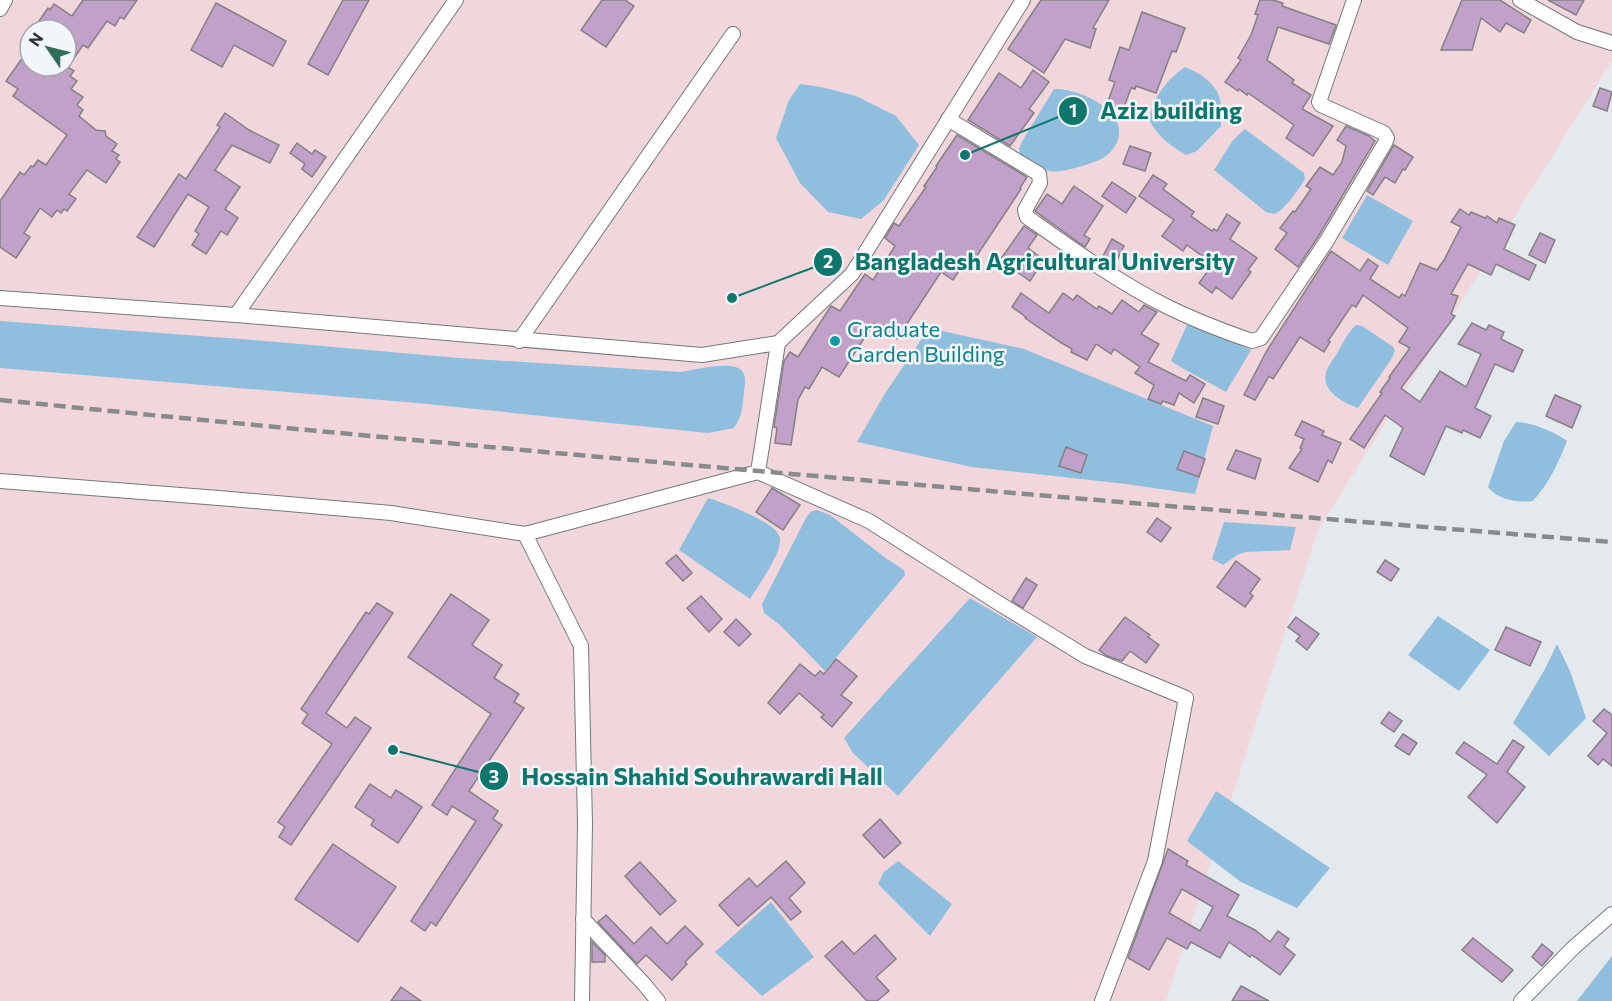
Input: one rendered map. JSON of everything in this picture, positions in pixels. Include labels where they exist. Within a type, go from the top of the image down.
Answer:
[{"type":"street","points":[[0,9],[5,0]]},
{"type":"street","points":[[236,315],[456,0]]},
{"type":"street","points":[[0,298],[236,315],[702,355],[778,343],[852,274],[1023,0]]},
{"type":"street","points":[[948,119],[1039,174],[1040,183],[1024,210],[1027,217],[1069,247],[1166,306],[1213,327],[1256,341],[1261,338],[1321,251],[1386,143],[1387,138],[1384,133],[1321,105],[1319,102],[1354,0]]},
{"type":"street","points":[[1520,0],[1577,32],[1612,43]]},
{"type":"street","points":[[519,341],[733,34]]},
{"type":"street","points":[[758,472],[778,343]]},
{"type":"street","points":[[0,480],[391,513],[525,534],[758,472],[868,522],[1085,656],[1186,698],[1155,861],[1102,1001]]},
{"type":"street","points":[[525,534],[581,646],[585,824],[582,1001]]},
{"type":"street","points":[[1521,1001],[1573,948],[1612,914]]},
{"type":"street","points":[[583,919],[658,1001]]},
{"type":"shaded area","points":[[0,0],[1612,0],[1612,61],[1318,530],[1166,1001],[0,1001]]},
{"type":"water","points":[[1185,67],[1212,84],[1220,100],[1221,113],[1221,126],[1197,151],[1186,155],[1165,140],[1149,120],[1154,103],[1162,89]]},
{"type":"water","points":[[800,84],[856,96],[896,116],[919,145],[884,200],[861,219],[828,212],[800,183],[776,138],[789,100]]},
{"type":"water","points":[[1054,89],[1076,92],[1087,97],[1099,103],[1116,119],[1119,129],[1118,140],[1105,157],[1082,166],[1055,172],[1035,166],[1021,158],[1019,148]]},
{"type":"water","points":[[1245,129],[1304,173],[1305,179],[1295,194],[1274,214],[1266,212],[1214,170],[1233,140]]},
{"type":"water","points":[[1367,195],[1413,221],[1388,265],[1342,238]]},
{"type":"water","points":[[1189,320],[1251,350],[1226,392],[1171,361]]},
{"type":"water","points":[[0,321],[459,358],[680,372],[712,366],[729,366],[741,370],[745,383],[742,411],[734,428],[708,433],[417,403],[0,368]]},
{"type":"water","points":[[1356,325],[1362,326],[1395,350],[1358,408],[1346,403],[1330,391],[1325,379],[1330,365],[1348,334]]},
{"type":"water","points":[[929,328],[1024,349],[1213,426],[1195,494],[972,467],[857,442],[884,395]]},
{"type":"water","points":[[1516,422],[1543,428],[1567,441],[1553,472],[1533,501],[1509,500],[1497,495],[1488,487],[1504,441]]},
{"type":"water","points":[[708,498],[753,516],[769,525],[779,536],[780,542],[776,555],[750,599],[679,550]]},
{"type":"water","points":[[817,510],[830,515],[904,570],[905,575],[825,671],[780,625],[764,613],[762,604],[807,516]]},
{"type":"water","points":[[1224,522],[1296,527],[1290,550],[1246,552],[1237,555],[1223,565],[1212,559]]},
{"type":"water","points":[[970,598],[1037,637],[898,796],[853,753],[844,738]]},
{"type":"water","points":[[1438,616],[1490,650],[1459,691],[1408,655]]},
{"type":"water","points":[[1557,644],[1570,671],[1586,718],[1549,756],[1513,723]]},
{"type":"water","points":[[1216,791],[1330,868],[1297,908],[1241,882],[1187,841]]},
{"type":"water","points":[[898,861],[952,904],[930,936],[878,884],[884,872]]},
{"type":"water","points":[[771,902],[814,957],[762,996],[715,952]]},
{"type":"water","points":[[1612,956],[1612,1001],[1577,1001]]},
{"type":"building","points":[[83,0],[137,0],[124,19],[120,17],[115,26],[107,21],[88,48],[83,45],[78,52],[78,18],[41,18],[54,4],[72,16]]},
{"type":"building","points":[[343,0],[369,0],[328,75],[308,64]]},
{"type":"building","points":[[602,0],[625,0],[634,6],[606,47],[581,30]]},
{"type":"building","points":[[1041,0],[1109,0],[1093,28],[1096,29],[1090,48],[1065,39],[1044,73],[1008,49]]},
{"type":"building","points":[[1260,0],[1283,3],[1282,6],[1336,25],[1329,44],[1278,27],[1267,60],[1294,80],[1292,83],[1311,95],[1302,109],[1333,126],[1313,156],[1286,138],[1294,125],[1248,93],[1247,95],[1239,89],[1238,91],[1225,82],[1241,60],[1238,58],[1251,35]]},
{"type":"building","points":[[1462,0],[1500,0],[1531,20],[1524,33],[1506,23],[1500,32],[1481,18],[1472,50],[1441,50]]},
{"type":"building","points":[[1548,0],[1584,0],[1576,15]]},
{"type":"building","points":[[216,3],[286,41],[273,66],[234,45],[222,67],[191,50]]},
{"type":"building","points":[[1142,12],[1185,28],[1176,52],[1172,51],[1156,93],[1136,86],[1135,89],[1131,88],[1123,110],[1107,104],[1115,82],[1109,80],[1120,47],[1129,50]]},
{"type":"building","points":[[18,64],[18,78],[73,78],[77,81],[71,89],[83,97],[77,105],[83,110],[79,116],[96,130],[105,131],[106,136],[117,144],[112,151],[119,155],[116,159],[120,162],[106,183],[87,170],[69,194],[76,199],[67,211],[64,209],[61,213],[57,210],[52,217],[40,208],[24,233],[30,237],[16,258],[0,247],[0,201],[20,172],[24,175],[38,160],[46,165],[67,135],[13,96],[18,89],[6,81]]},
{"type":"building","points":[[1033,70],[1049,82],[1029,109],[1034,113],[1010,146],[968,120],[999,73],[1021,88]]},
{"type":"building","points":[[1600,88],[1612,92],[1607,111],[1593,106]]},
{"type":"building","points":[[225,113],[249,130],[279,145],[270,163],[232,145],[215,170],[240,187],[225,209],[238,218],[227,235],[221,231],[206,254],[192,245],[199,234],[195,231],[209,207],[188,194],[154,247],[137,237],[179,174],[186,179],[220,127],[217,125]]},
{"type":"building","points":[[1346,126],[1375,141],[1298,267],[1275,249],[1287,233],[1280,228],[1311,189],[1306,186],[1320,167],[1333,175],[1342,162],[1346,146],[1337,140]]},
{"type":"building","points":[[957,135],[1027,177],[1021,189],[974,260],[969,256],[953,280],[941,272],[897,339],[874,323],[839,377],[822,367],[809,389],[805,387],[798,400],[791,445],[775,443],[777,428],[774,427],[784,361],[790,352],[798,357],[831,306],[840,311],[865,274],[873,280],[895,246],[885,238],[894,223],[899,226],[926,187],[924,186]]},
{"type":"building","points":[[297,143],[312,154],[315,150],[326,157],[312,177],[302,169],[305,164],[290,153]]},
{"type":"building","points":[[1394,145],[1413,157],[1395,183],[1385,177],[1373,195],[1367,191]]},
{"type":"building","points":[[1130,146],[1151,153],[1145,171],[1123,164]]},
{"type":"building","points":[[1153,175],[1167,184],[1163,189],[1194,212],[1191,216],[1212,231],[1214,229],[1217,231],[1227,214],[1240,223],[1230,239],[1257,258],[1248,270],[1251,272],[1232,299],[1216,287],[1212,293],[1199,283],[1213,264],[1187,245],[1183,251],[1162,236],[1174,220],[1139,196]]},
{"type":"building","points":[[1112,182],[1136,198],[1126,213],[1102,196]]},
{"type":"building","points":[[1074,186],[1103,206],[1084,235],[1090,239],[1085,247],[1035,211],[1047,194],[1062,204]]},
{"type":"building","points":[[1460,209],[1469,215],[1471,212],[1485,218],[1487,216],[1497,223],[1499,218],[1515,225],[1504,249],[1536,265],[1529,280],[1496,264],[1491,275],[1468,264],[1451,294],[1458,296],[1451,314],[1455,316],[1401,388],[1420,402],[1440,371],[1466,387],[1481,354],[1458,344],[1472,323],[1486,330],[1489,325],[1504,332],[1501,339],[1523,350],[1513,372],[1495,364],[1475,408],[1491,416],[1480,438],[1463,430],[1462,433],[1446,426],[1424,475],[1390,456],[1403,428],[1385,415],[1364,448],[1350,439],[1410,348],[1399,342],[1408,328],[1363,295],[1356,307],[1352,305],[1328,341],[1330,342],[1324,352],[1300,337],[1273,379],[1269,376],[1255,400],[1244,395],[1266,352],[1331,251],[1360,271],[1368,259],[1378,266],[1370,279],[1399,298],[1402,294],[1405,296],[1420,263],[1437,270],[1444,260],[1461,227],[1451,222]]},
{"type":"building","points":[[1024,226],[1037,235],[1028,248],[1044,260],[1030,281],[1000,260]]},
{"type":"building","points":[[1540,233],[1555,240],[1545,263],[1529,255]]},
{"type":"building","points":[[1112,239],[1124,246],[1116,262],[1103,256]]},
{"type":"building","points":[[1021,293],[1049,313],[1063,293],[1073,300],[1077,295],[1097,309],[1099,306],[1112,314],[1122,300],[1139,312],[1144,305],[1157,312],[1141,334],[1159,344],[1148,362],[1186,381],[1190,375],[1205,384],[1194,403],[1179,393],[1174,405],[1163,401],[1161,404],[1148,399],[1154,385],[1135,373],[1140,367],[1114,349],[1111,354],[1096,344],[1087,360],[1071,352],[1072,349],[1012,307]]},
{"type":"building","points":[[1555,395],[1581,406],[1572,428],[1546,416]]},
{"type":"building","points":[[1203,398],[1224,406],[1218,424],[1196,417]]},
{"type":"building","points":[[1302,421],[1324,431],[1322,435],[1341,443],[1332,463],[1328,460],[1318,482],[1289,468],[1302,449],[1300,448],[1304,439],[1295,435]]},
{"type":"building","points":[[1066,447],[1087,455],[1081,473],[1059,466]]},
{"type":"building","points":[[1236,450],[1261,459],[1255,479],[1227,469]]},
{"type":"building","points":[[1184,451],[1205,459],[1199,477],[1177,469]]},
{"type":"building","points":[[772,488],[800,505],[783,530],[756,512]]},
{"type":"building","points":[[1157,518],[1171,528],[1161,542],[1147,532]]},
{"type":"building","points":[[676,555],[692,573],[683,581],[666,563]]},
{"type":"building","points":[[1385,560],[1399,569],[1391,581],[1377,572]]},
{"type":"building","points":[[1236,561],[1260,579],[1250,593],[1253,596],[1245,607],[1217,587]]},
{"type":"building","points":[[1026,578],[1037,585],[1023,608],[1012,601]]},
{"type":"building","points":[[451,594],[489,620],[472,645],[502,665],[494,678],[519,694],[514,702],[524,708],[469,791],[498,811],[493,819],[502,825],[436,926],[431,922],[425,931],[411,921],[476,821],[452,806],[447,815],[432,805],[491,714],[408,657]]},
{"type":"building","points":[[701,596],[722,619],[709,632],[687,608]]},
{"type":"building","points":[[377,603],[393,613],[326,713],[347,728],[355,717],[371,728],[291,845],[279,837],[285,827],[278,822],[332,744],[302,723],[308,714],[301,709],[366,612],[369,614]]},
{"type":"building","points":[[1125,617],[1150,635],[1148,637],[1159,645],[1146,663],[1130,651],[1122,661],[1107,656],[1099,650]]},
{"type":"building","points":[[1296,617],[1319,634],[1307,650],[1296,641],[1300,636],[1288,627]]},
{"type":"building","points":[[736,619],[751,634],[739,646],[724,632]]},
{"type":"building","points":[[1506,627],[1541,642],[1530,666],[1495,650]]},
{"type":"building","points":[[836,659],[857,676],[841,695],[852,703],[832,727],[821,717],[824,715],[799,693],[780,714],[768,703],[800,664],[815,676],[820,671],[824,674]]},
{"type":"building","points":[[1604,709],[1612,715],[1612,766],[1603,759],[1598,765],[1588,756],[1607,733],[1593,721]]},
{"type":"building","points":[[1389,712],[1402,721],[1394,732],[1381,723]]},
{"type":"building","points":[[1403,734],[1417,743],[1409,755],[1395,746]]},
{"type":"building","points":[[1513,740],[1524,747],[1507,772],[1525,787],[1497,823],[1468,797],[1487,775],[1456,753],[1464,742],[1497,764]]},
{"type":"building","points":[[370,784],[391,798],[396,790],[422,807],[398,843],[371,825],[374,820],[355,807]]},
{"type":"building","points":[[880,819],[901,843],[884,858],[863,835]]},
{"type":"building","points":[[333,844],[396,887],[358,942],[295,899]]},
{"type":"building","points":[[1168,849],[1188,861],[1186,865],[1239,895],[1227,916],[1255,930],[1270,942],[1278,931],[1289,939],[1284,946],[1295,955],[1280,975],[1229,942],[1220,958],[1191,942],[1187,949],[1167,938],[1149,970],[1128,958]],"holes":[[[1182,889],[1213,907],[1200,931],[1169,913]]]},
{"type":"building","points":[[786,861],[805,883],[789,898],[801,912],[791,920],[771,897],[738,926],[719,905],[749,878],[757,887]]},
{"type":"building","points":[[640,862],[676,901],[660,915],[625,876]]},
{"type":"building","points":[[606,915],[634,944],[651,927],[667,944],[685,926],[703,944],[685,962],[687,964],[672,980],[646,955],[637,964],[598,922]]},
{"type":"building","points":[[875,935],[896,959],[876,977],[889,991],[877,1001],[867,1001],[825,956],[842,941],[854,954]]},
{"type":"building","points":[[1473,938],[1513,970],[1502,982],[1462,950]]},
{"type":"building","points":[[592,942],[605,955],[605,962],[592,962]]},
{"type":"building","points":[[1542,944],[1553,953],[1542,966],[1532,957]]},
{"type":"building","points":[[1241,986],[1269,1001],[1232,1001]]},
{"type":"building","points":[[401,987],[421,1001],[391,1001]]},
{"type":"railway","points":[[0,400],[806,475],[1612,542]]},
{"type":"place","name":"Aziz building","points":[[965,155]]},
{"type":"place","name":"Bangladesh Agricultural University","points":[[732,298]]},
{"type":"place","name":"Graduate Garden Building","points":[[835,341]]},
{"type":"place","name":"Hossain Shahid Souhrawardi Hall","points":[[393,750]]}]
